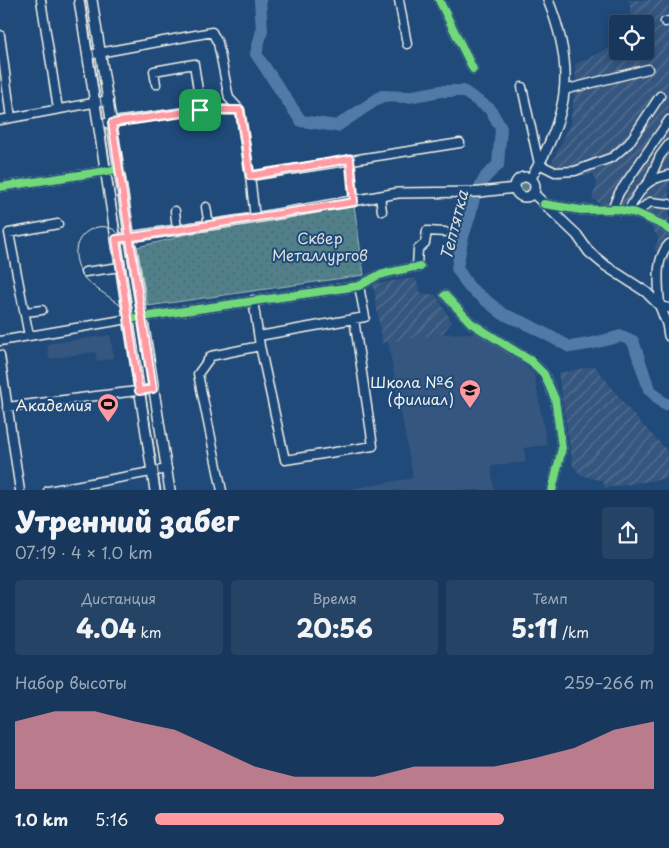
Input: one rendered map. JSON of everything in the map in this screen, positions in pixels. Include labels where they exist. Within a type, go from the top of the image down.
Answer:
[{"type":"main road","points":[[79,0],[155,490]]},
{"type":"main road","points":[[92,0],[170,490]]},
{"type":"main road","points":[[530,178],[550,145],[559,121],[564,90],[564,48],[557,22],[548,0]]},
{"type":"main road","points":[[530,178],[535,184],[533,193],[526,197],[520,196],[515,188],[516,183],[519,179],[530,178]]},
{"type":"main road","points":[[116,239],[209,226],[380,196],[460,191],[480,192],[515,188]]},
{"type":"main road","points":[[533,193],[577,235],[589,252],[665,307],[669,336]]},
{"type":"main road","points":[[112,211],[126,208]]},
{"type":"street","points":[[41,0],[58,109]]},
{"type":"street","points":[[399,0],[407,44]]},
{"type":"street","points":[[439,0],[473,69]]},
{"type":"street","points":[[88,56],[212,32],[218,42],[229,98],[240,110],[255,218]]},
{"type":"street","points":[[0,35],[11,118]]},
{"type":"street","points":[[156,84],[154,70],[194,64],[200,110]]},
{"type":"street","points":[[564,90],[648,69]]},
{"type":"street","points":[[522,87],[539,164],[555,172],[575,171],[613,157],[629,142],[660,96]]},
{"type":"street","points":[[0,120],[109,100]]},
{"type":"street","points":[[98,124],[200,110],[240,110]]},
{"type":"street","points":[[612,209],[619,193],[669,120]]},
{"type":"street","points":[[250,176],[460,143]]},
{"type":"street","points":[[649,183],[660,156],[669,144]]},
{"type":"street","points":[[350,159],[354,202]]},
{"type":"street","points":[[0,187],[120,169]]},
{"type":"street","points":[[632,212],[641,189],[656,177],[669,175]]},
{"type":"street","points":[[380,196],[382,211]]},
{"type":"street","points":[[632,212],[650,202],[669,204]]},
{"type":"street","points":[[544,204],[581,210],[612,209],[632,212],[663,225],[669,230]]},
{"type":"street","points":[[206,207],[209,226]]},
{"type":"street","points":[[175,211],[177,230]]},
{"type":"street","points":[[114,223],[128,220]]},
{"type":"street","points":[[29,336],[10,233],[58,224]]},
{"type":"street","points":[[0,341],[128,319],[359,286],[378,275],[419,266],[418,249],[425,243],[427,231],[446,232]]},
{"type":"street","points":[[665,307],[659,263],[663,251],[669,244]]},
{"type":"street","points":[[85,272],[120,267]]},
{"type":"street","points":[[259,336],[365,317],[359,286]]},
{"type":"street","points":[[445,296],[472,323],[531,361],[544,374],[555,399],[562,448],[552,490]]},
{"type":"street","points":[[253,300],[260,346],[285,460],[373,446],[354,319]]},
{"type":"street","points":[[26,312],[42,310]]},
{"type":"street","points":[[222,490],[198,374],[211,356],[260,346]]},
{"type":"street","points":[[0,355],[20,490]]},
{"type":"street","points":[[8,407],[153,389]]},
{"type":"street","points":[[48,490],[166,469]]},
{"type":"shaded area","points":[[628,0],[669,0],[669,263],[654,249],[659,239],[650,225],[637,218],[612,214],[592,198],[597,185],[593,174],[559,179],[549,169],[570,124],[576,82],[575,64],[609,49],[609,60],[654,60],[654,15],[630,15]]},
{"type":"shaded area","points":[[415,278],[421,293],[436,295],[452,322],[442,334],[382,343],[373,284]]},
{"type":"shaded area","name":"Школа №6 (филиал)","points":[[475,333],[500,342],[534,374],[547,445],[524,448],[526,462],[491,466],[494,490],[345,490],[413,478],[388,342],[442,334]]},
{"type":"shaded area","points":[[110,335],[114,358],[97,361],[95,352],[49,359],[47,344]]},
{"type":"shaded area","points":[[595,366],[630,411],[669,453],[669,478],[605,488],[603,481],[581,475],[573,466],[558,373]]},
{"type":"green space","points":[[525,182],[530,184],[532,189],[530,194],[525,196],[520,194],[518,189],[520,184]]},
{"type":"green space","name":"Сквер Металлургов","points":[[354,205],[364,275],[148,306],[137,247],[187,233]]},
{"type":"waterway","name":"Тептятка","points":[[260,0],[262,30],[256,54],[301,121],[337,126],[382,96],[408,97],[441,91],[463,91],[490,109],[501,128],[498,165],[486,176],[474,198],[462,240],[457,268],[469,287],[503,314],[527,324],[570,347],[621,336],[633,341],[649,389],[664,404],[669,404]]},
{"type":"tram line","points":[[85,0],[161,490]]},
{"type":"tram line","points":[[121,237],[116,231],[109,228],[95,228],[82,236],[78,242],[76,256],[84,278],[120,305],[132,318]]},
{"type":"cycle path","points":[[439,0],[473,69]]},
{"type":"cycle path","points":[[0,187],[120,169]]},
{"type":"cycle path","points":[[544,204],[581,210],[616,209],[636,213],[663,225],[669,230]]},
{"type":"cycle path","points":[[128,319],[359,286],[380,275],[420,267]]},
{"type":"cycle path","points":[[445,295],[471,323],[531,361],[544,374],[555,399],[562,448],[552,490]]},
{"type":"place","name":"Школа №6 (филиал)","points":[[470,409]]},
{"type":"place","name":"Академия","points":[[108,423]]},
{"type":"route","points":[[200,110],[112,123],[131,237],[153,389],[139,391],[116,239],[121,238],[124,238],[131,237],[141,236],[354,202],[350,159],[250,176],[240,110],[200,110]]}]
